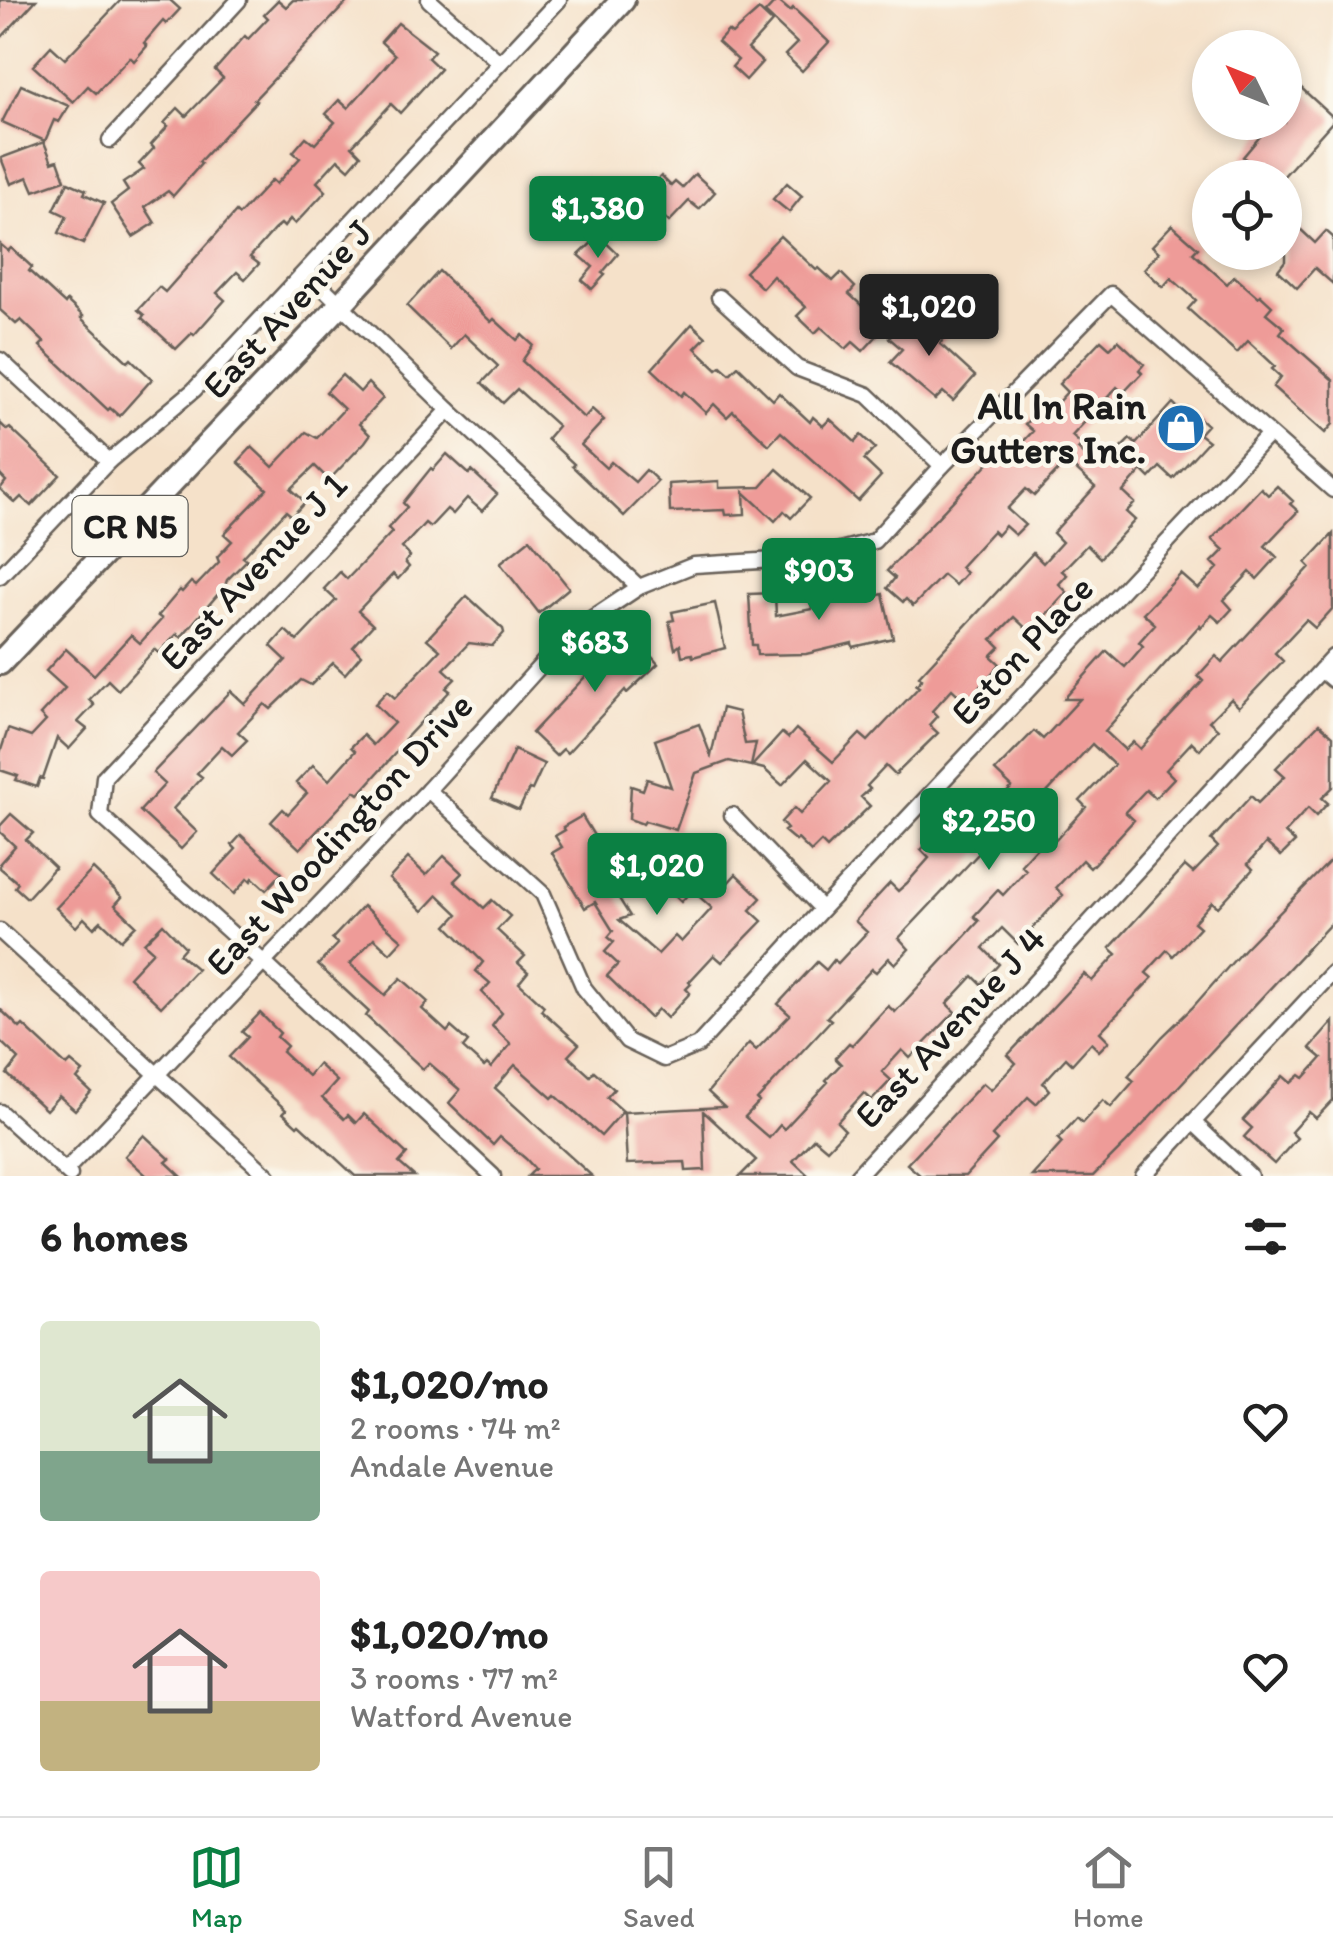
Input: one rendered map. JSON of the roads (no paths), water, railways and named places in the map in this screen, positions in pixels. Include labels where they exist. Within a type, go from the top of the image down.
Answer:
[{"type":"main road","name":"East Avenue J","points":[[0,663],[623,0]]},
{"type":"street","points":[[110,140],[239,0]]},
{"type":"street","points":[[429,0],[499,62]]},
{"type":"street","points":[[0,576],[109,461],[194,390],[559,0]]},
{"type":"street","points":[[306,271],[640,587]]},
{"type":"street","name":"East Woodington Drive","points":[[69,1173],[155,1074],[428,790],[570,633],[640,587],[694,565],[810,558],[874,542],[942,466],[1111,294],[1268,436]]},
{"type":"street","points":[[719,297],[797,368],[868,395],[942,466]]},
{"type":"street","points":[[0,360],[109,461]]},
{"type":"street","name":"East Avenue J 1","points":[[263,962],[100,815],[104,777],[449,410]]},
{"type":"street","points":[[1268,436],[1333,490]]},
{"type":"street","name":"Eston Place","points":[[428,790],[543,894],[584,988],[627,1040],[664,1058],[698,1045],[1268,436]]},
{"type":"street","name":"East Avenue J 4","points":[[858,1176],[1327,675],[1333,657]]},
{"type":"street","points":[[732,815],[822,910]]},
{"type":"street","points":[[0,931],[268,1176]]},
{"type":"street","points":[[263,962],[493,1176]]},
{"type":"street","points":[[1143,1176],[1333,972]]},
{"type":"street","points":[[0,1112],[69,1173]]},
{"type":"street","points":[[1192,1122],[1250,1176]]},
{"type":"place","name":"All In Rain Gutters Inc.","points":[[1181,428]]}]
